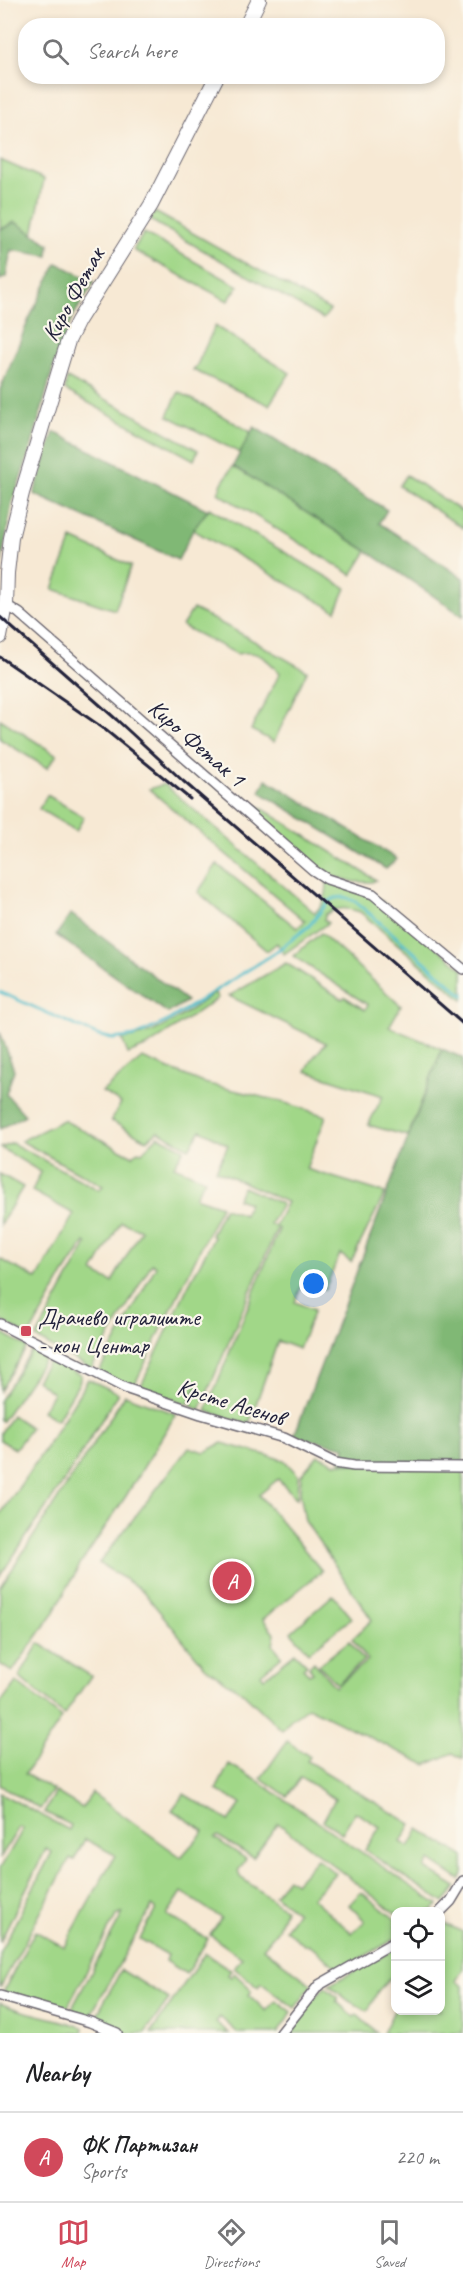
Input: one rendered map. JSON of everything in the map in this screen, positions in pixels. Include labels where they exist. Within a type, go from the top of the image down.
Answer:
[{"type":"main road","points":[[250,18],[259,0]]},
{"type":"main road","name":"Киро Фетак","points":[[0,637],[6,604],[7,573],[12,538],[22,493],[68,342],[78,321],[151,204],[213,84]]},
{"type":"street","name":"Киро Фетак 1","points":[[6,604],[313,870],[327,879],[373,894],[463,969]]},
{"type":"street","points":[[3,620],[11,613],[19,613]]},
{"type":"street","name":"Крсте Асенов","points":[[0,1324],[125,1388],[201,1414],[284,1438],[334,1463],[354,1466],[463,1467]]},
{"type":"street","points":[[444,1907],[451,1901],[463,1881]]},
{"type":"street","points":[[281,2033],[319,1984],[391,1944]]},
{"type":"street","points":[[0,1996],[90,2022],[117,2033]]},
{"type":"green space","points":[[0,160],[44,179],[33,235],[15,222],[0,230]]},
{"type":"green space","points":[[155,212],[330,310],[323,319],[150,220]]},
{"type":"green space","points":[[15,222],[49,244],[48,256],[11,250],[6,277],[0,280],[0,230]]},
{"type":"green space","points":[[144,233],[238,286],[228,301],[133,250]]},
{"type":"green space","points":[[57,263],[94,282],[72,318],[55,361],[31,448],[12,503],[0,570],[0,390],[29,319]]},
{"type":"green space","points":[[215,326],[290,373],[269,405],[193,370]]},
{"type":"green space","points":[[67,378],[198,450],[194,460],[65,390]]},
{"type":"green space","points":[[179,392],[251,432],[240,453],[168,416]]},
{"type":"green space","points":[[254,427],[387,510],[379,523],[463,578],[463,616],[367,551],[233,466]]},
{"type":"green space","points":[[54,432],[208,510],[193,530],[178,560],[34,494]]},
{"type":"green space","points":[[233,466],[367,551],[352,575],[218,493]]},
{"type":"green space","points":[[406,475],[463,512],[463,528],[399,486]]},
{"type":"green space","points":[[209,508],[346,588],[336,611],[193,530]]},
{"type":"green space","points":[[72,539],[131,566],[115,610],[53,589]]},
{"type":"green space","points":[[193,609],[307,671],[274,742],[251,730],[280,673],[262,656],[251,653],[237,654],[182,626]]},
{"type":"green space","points":[[0,719],[57,755],[47,768],[0,739]]},
{"type":"green space","points":[[266,779],[397,859],[386,869],[260,792]]},
{"type":"green space","points":[[164,784],[315,913],[325,897],[327,879],[373,894],[463,969],[463,1000],[355,910],[342,908],[326,914],[324,920],[328,923],[284,954],[277,943],[267,951],[198,892],[217,864],[297,928],[305,921],[149,789]]},
{"type":"green space","points":[[47,795],[84,817],[76,831],[39,809]]},
{"type":"green space","points":[[255,804],[376,880],[355,882],[324,874],[252,811]]},
{"type":"green space","points":[[71,914],[187,1001],[168,1013],[56,935]]},
{"type":"green space","points":[[321,933],[401,1006],[389,1027],[442,1049],[408,1136],[368,1125],[383,1096],[306,1071],[313,1058],[326,1043],[229,996],[286,963],[342,999],[345,997],[365,1010],[368,1005],[293,956]]},
{"type":"green space","points":[[215,993],[218,998],[148,1046],[128,1054],[122,1039],[160,1028]]},
{"type":"green space","points":[[0,1032],[14,1070],[6,1094],[25,1115],[0,1129]]},
{"type":"green space","points":[[442,1049],[463,1058],[463,1464],[354,1464],[341,1461],[345,1447],[294,1436]]},
{"type":"green space","points":[[142,1058],[204,1083],[279,1101],[326,1116],[306,1169],[385,1193],[351,1262],[340,1254],[325,1289],[303,1282],[295,1302],[314,1310],[299,1349],[278,1341],[249,1424],[206,1411],[279,1229],[277,1228],[200,1410],[191,1406],[199,1381],[188,1404],[139,1390],[214,1237],[211,1235],[224,1208],[244,1215],[249,1203],[237,1199],[243,1187],[282,1204],[270,1224],[275,1226],[287,1202],[216,1170],[228,1145],[201,1130],[189,1148],[158,1131],[147,1140],[111,1121],[121,1103],[102,1092]]},
{"type":"green space","points":[[63,1120],[133,1156],[138,1151],[142,1152],[158,1136],[184,1149],[174,1166],[205,1179],[195,1197],[221,1206],[133,1388],[99,1372],[156,1266],[152,1263],[91,1369],[36,1338],[87,1244],[85,1242],[29,1336],[0,1320],[0,1259],[37,1279],[74,1214],[32,1191],[41,1172],[1,1148],[12,1143],[99,1190],[103,1186],[21,1141]],"holes":[[[121,1222],[141,1230],[112,1282],[93,1272]]]},
{"type":"green space","points":[[0,1174],[23,1187],[0,1225]]},
{"type":"green space","points":[[0,1331],[27,1347],[0,1391]]},
{"type":"green space","points":[[32,1350],[46,1357],[2,1421],[0,1420],[0,1400]]},
{"type":"green space","points":[[50,1359],[81,1375],[79,1383],[57,1420],[42,1411],[53,1393],[36,1380]]},
{"type":"green space","points":[[88,1379],[118,1393],[66,1478],[0,1576],[0,1515],[47,1446]]},
{"type":"green space","points":[[125,1395],[176,1414],[80,1565],[51,1617],[12,1672],[0,1664],[0,1588]]},
{"type":"green space","points":[[12,1415],[31,1428],[15,1449],[0,1440],[0,1434]]},
{"type":"green space","points":[[222,1443],[284,1460],[298,1475],[297,1499],[278,1479],[259,1495],[322,1571],[263,1619],[275,1634],[273,1645],[282,1656],[261,1674],[264,1678],[295,1653],[307,1665],[303,1668],[309,1674],[313,1672],[309,1667],[314,1662],[335,1687],[368,1660],[352,1639],[372,1620],[305,1521],[300,1492],[301,1475],[318,1455],[335,1463],[463,1467],[463,1759],[453,1753],[426,1765],[308,1707],[291,1719],[282,1730],[244,1694],[205,1667],[142,1590],[99,1563],[189,1447],[205,1452]]},
{"type":"green space","points":[[333,1595],[352,1618],[309,1652],[291,1632]]},
{"type":"green space","points":[[349,1641],[364,1660],[337,1684],[319,1665]]},
{"type":"green space","points":[[39,1643],[91,1676],[64,1715],[19,1677]]},
{"type":"green space","points":[[16,1682],[62,1718],[25,1774],[53,1790],[40,1809],[0,1785],[0,1704]]},
{"type":"green space","points":[[287,1741],[310,1757],[307,1761],[411,1824],[401,1842],[409,1847],[419,1829],[463,1856],[463,1874],[460,1880],[430,1860],[425,1868],[456,1887],[444,1903],[365,1850],[380,1827],[355,1812],[342,1833],[323,1821],[335,1799],[301,1777],[287,1796],[261,1778]]},
{"type":"green space","points":[[229,1764],[258,1781],[438,1905],[436,1907],[391,1907],[391,1910],[278,1823],[253,1858],[218,1836],[215,1838],[246,1859],[238,1871],[240,1877],[285,1909],[277,1931],[263,1948],[312,1985],[295,2008],[261,1983],[258,1987],[234,1968],[242,1958],[210,1935],[221,1918],[182,1892],[167,1915],[208,1939],[186,1974],[166,1961],[168,1955],[140,1939],[156,1909],[152,1906],[89,2018],[70,2012],[123,1913],[116,1916],[66,2010],[2,1994],[35,1931],[64,1947],[115,1855],[85,1839],[74,1860],[70,1858],[0,1988],[0,1952],[52,1852],[46,1849],[0,1942],[0,1869],[23,1829],[19,1827],[0,1858],[0,1793],[69,1830],[71,1825],[44,1812],[56,1792],[82,1808],[92,1793],[181,1857],[204,1831],[172,1810],[184,1794],[229,1821],[241,1804],[216,1790]]},
{"type":"green space","points":[[317,1859],[335,1873],[312,1898],[352,1933],[365,1921],[349,1905],[361,1892],[391,1916],[391,1941],[340,1970],[285,1929],[297,1913],[274,1895],[288,1878],[295,1883]]},
{"type":"green space","points":[[445,1924],[463,1932],[463,1969],[456,1981],[463,1986],[463,2033],[383,2033],[392,2015],[445,2015]]},
{"type":"green space","points":[[391,1951],[391,1977],[378,1991],[368,2011],[349,2001],[329,1985]]},
{"type":"green space","points":[[205,1953],[231,1970],[228,1975],[231,1977],[234,1973],[252,1990],[249,1995],[266,2011],[276,2000],[292,2012],[278,2033],[238,2033],[220,2017],[216,2022],[229,2033],[151,2033]]},
{"type":"green space","points":[[121,1970],[169,1999],[145,2033],[123,2033],[94,2021]]},
{"type":"green space","points":[[325,1987],[338,1998],[336,2001],[354,2017],[357,2015],[377,2033],[289,2033],[308,2004]]},
{"type":"green space","points":[[0,2003],[84,2028],[81,2033],[3,2033],[0,2032]]},
{"type":"waterway","points":[[0,992],[97,1035],[113,1039],[135,1036],[166,1022],[273,954],[309,926],[328,902],[335,898],[345,897],[356,902],[463,995]]},
{"type":"railway","points":[[0,617],[183,781],[463,1024]]},
{"type":"railway","points":[[0,657],[103,728],[190,799]]},
{"type":"place","name":"Драчево игралиште - кон Центар","points":[[26,1331]]},
{"type":"place","name":"ФК Партизан","points":[[232,1581]]}]
